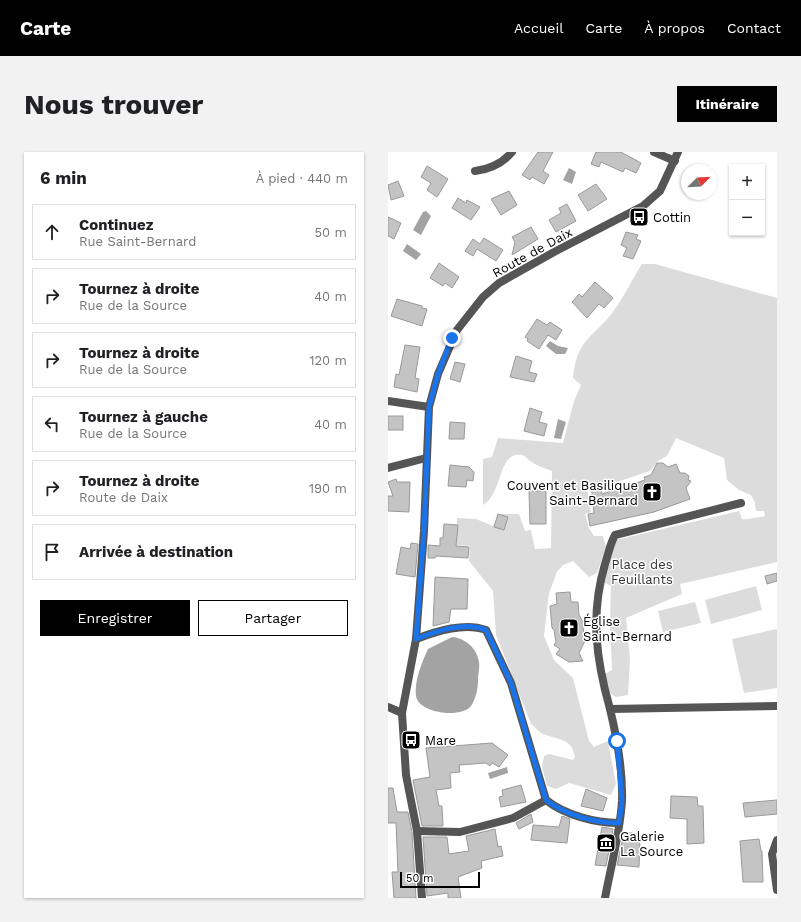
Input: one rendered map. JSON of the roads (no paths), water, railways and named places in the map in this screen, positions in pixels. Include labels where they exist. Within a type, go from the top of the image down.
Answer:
[{"type":"street","points":[[475,171],[494,166],[502,162],[512,152]]},
{"type":"street","points":[[654,152],[675,161]]},
{"type":"street","name":"Route de Daix","points":[[422,898],[417,831],[406,775],[402,713],[416,639],[424,531],[429,407],[438,374],[452,338],[483,297],[516,273],[644,206],[660,191],[678,152]]},
{"type":"street","points":[[388,401],[429,407]]},
{"type":"street","points":[[388,468],[426,458]]},
{"type":"street","points":[[604,898],[619,823],[622,800],[617,741],[600,673],[596,614],[599,586],[612,540],[615,535],[741,503]]},
{"type":"street","points":[[416,639],[464,627],[476,626],[486,630],[511,683],[546,800],[557,809],[605,823],[619,823]]},
{"type":"street","points":[[610,709],[777,706]]},
{"type":"street","points":[[388,707],[402,713]]},
{"type":"street","points":[[417,831],[460,832],[513,818],[546,800]]},
{"type":"street","points":[[777,840],[772,854],[777,890]]},
{"type":"place","name":"Cottin","points":[[639,217]]},
{"type":"place","name":"Couvent et Basilique Saint-Bernard","points":[[652,492]]},
{"type":"place","name":"Église Saint-Bernard","points":[[569,628]]},
{"type":"place","name":"Mare","points":[[411,740]]},
{"type":"place","name":"Galerie La Source","points":[[606,843]]},
{"type":"park label","name":"Place des Feuillants","points":[[642,572]]}]
